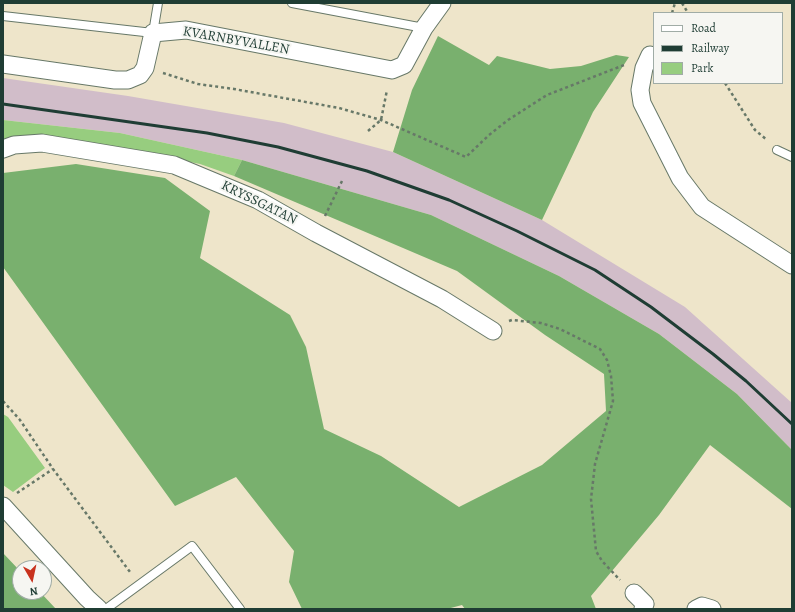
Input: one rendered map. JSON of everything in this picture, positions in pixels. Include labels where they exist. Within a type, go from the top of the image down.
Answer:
[{"type":"street","points":[[392,70],[404,65],[424,28],[442,3]]},
{"type":"street","name":"KVARNBYVALLEN","points":[[153,32],[186,30],[392,70]]},
{"type":"street","points":[[3,64],[115,80],[128,80],[140,75],[145,68],[153,32]]},
{"type":"street","points":[[650,55],[644,68],[640,90],[642,103],[680,178],[702,207],[792,265]]},
{"type":"street","name":"KRYSSGATAN","points":[[3,149],[14,146],[42,143],[174,165],[258,200],[316,233],[442,299],[493,331]]},
{"type":"street","points":[[3,506],[87,598],[99,609]]},
{"type":"street","points":[[634,593],[645,604],[643,609]]},
{"type":"street","points":[[696,609],[702,606],[712,609]]},
{"type":"lane","points":[[3,16],[153,32],[158,3]]},
{"type":"lane","points":[[292,3],[424,28]]},
{"type":"lane","points":[[777,150],[792,157]]},
{"type":"lane","points":[[106,609],[192,546],[240,609]]},
{"type":"path","points":[[682,3],[687,12]]},
{"type":"path","points":[[145,68],[198,84],[339,108],[381,120],[466,157],[489,135],[508,120],[547,95],[650,55]]},
{"type":"path","points":[[368,131],[381,120],[392,70]]},
{"type":"path","points":[[726,84],[755,130],[777,150]]},
{"type":"path","points":[[316,233],[342,181]]},
{"type":"path","points":[[493,331],[512,320],[541,323],[560,330],[600,349],[607,360],[611,376],[613,401],[596,464],[591,499],[592,519],[596,551],[612,573],[634,593]]},
{"type":"path","points":[[3,401],[20,420],[53,469],[140,585]]},
{"type":"path","points":[[16,494],[53,469]]},
{"type":"shaded area","points":[[3,78],[128,96],[284,123],[393,152],[542,220],[685,307],[792,403],[792,450],[737,394],[659,334],[559,276],[431,215],[242,160],[120,133],[3,120]]},
{"type":"green space","points":[[438,36],[489,65],[497,56],[550,69],[581,66],[616,55],[629,57],[593,112],[542,220],[393,152],[412,90]]},
{"type":"green space","points":[[3,120],[120,133],[242,160],[234,176],[200,164],[43,135],[3,140]]},
{"type":"green space","points":[[242,160],[431,215],[559,276],[659,334],[737,394],[792,450],[792,509],[710,445],[659,515],[591,596],[596,609],[465,609],[462,605],[447,609],[302,609],[289,582],[294,551],[236,477],[175,506],[3,267],[3,173],[76,164],[165,178],[210,211],[200,258],[290,315],[306,347],[324,429],[381,456],[459,507],[542,465],[606,411],[604,374],[545,335],[457,271],[234,176]]},
{"type":"green space","points":[[3,414],[8,417],[45,468],[13,492],[3,485]]},
{"type":"green space","points":[[3,553],[12,563],[12,600],[48,600],[56,609],[3,609]]},
{"type":"railway","points":[[3,104],[207,133],[278,147],[367,171],[449,200],[517,231],[595,270],[651,307],[713,354],[746,381],[792,424]]}]
